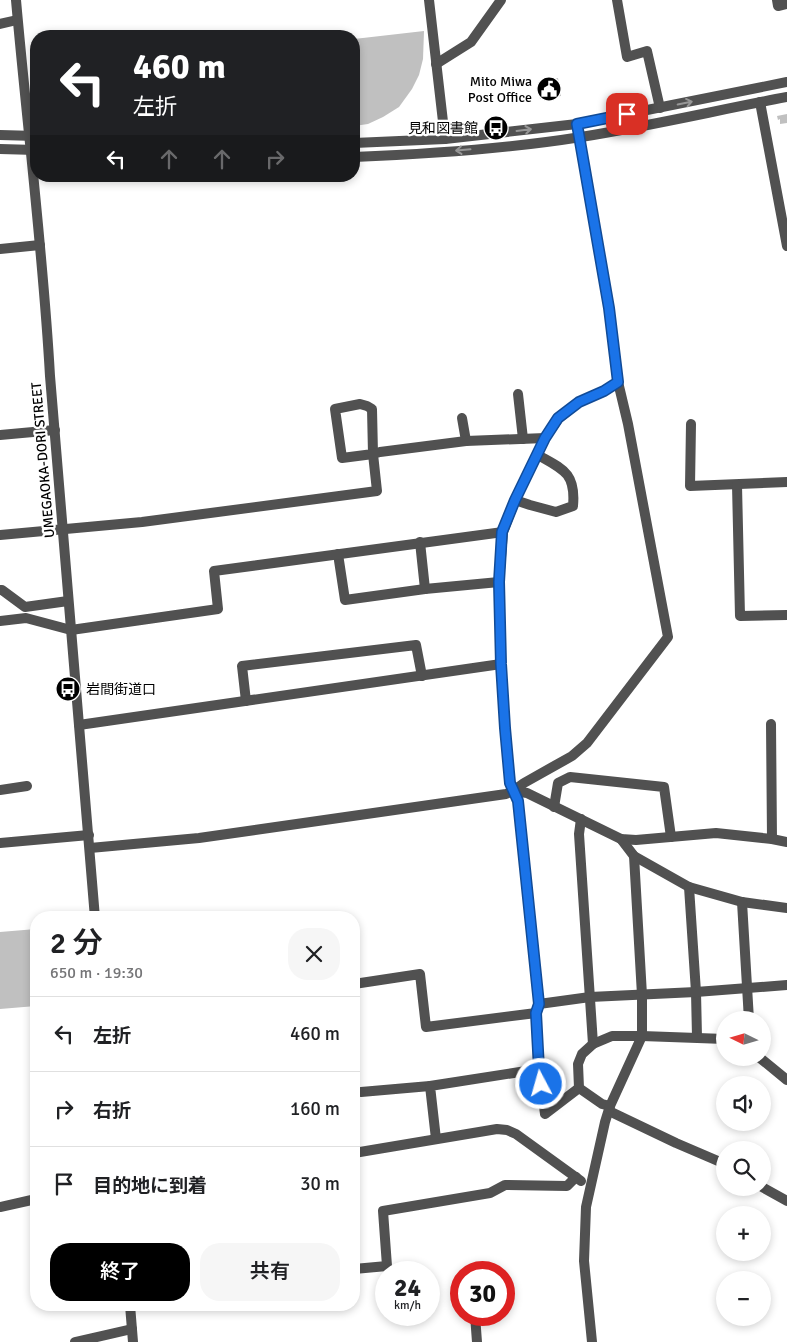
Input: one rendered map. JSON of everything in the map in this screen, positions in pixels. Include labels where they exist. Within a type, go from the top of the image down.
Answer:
[{"type":"street","name":"UMEGAOKA-DORI STREET","points":[[16,0],[30,113]]},
{"type":"street","points":[[429,0],[445,139]]},
{"type":"street","points":[[436,64],[471,42],[501,0]]},
{"type":"street","points":[[617,0],[627,57],[647,51],[660,108]]},
{"type":"street","points":[[777,0],[778,6],[787,4]]},
{"type":"street","points":[[0,24],[18,20]]},
{"type":"street","points":[[360,143],[445,139],[577,124],[787,82]]},
{"type":"street","points":[[360,157],[494,148],[579,137],[787,97]]},
{"type":"street","points":[[760,102],[787,246]]},
{"type":"street","points":[[90,848],[199,838],[506,794],[572,756],[587,743],[668,638],[628,424],[618,382],[609,308],[577,124]]},
{"type":"street","points":[[0,135],[30,136]]},
{"type":"street","points":[[0,148],[30,150]]},
{"type":"street","name":"UMEGAOKA-DORI STREET","points":[[36,182],[62,530],[94,911]]},
{"type":"street","points":[[0,249],[40,245]]},
{"type":"street","points":[[579,1088],[545,1114],[539,1069],[538,1009],[518,801],[510,783],[505,728],[499,582],[502,532],[545,438],[558,418],[579,402],[604,391],[618,382]]},
{"type":"street","points":[[518,394],[523,439]]},
{"type":"street","points":[[0,535],[142,522],[377,491],[373,454],[372,410],[360,404],[335,409],[342,458],[373,454],[380,452],[466,441],[545,438]]},
{"type":"street","points":[[462,418],[466,441]]},
{"type":"street","points":[[691,424],[690,486],[787,482]]},
{"type":"street","points":[[0,435],[55,430]]},
{"type":"street","points":[[515,500],[556,512],[573,506],[574,493],[569,476],[561,468],[538,455]]},
{"type":"street","points":[[737,485],[740,616],[787,615]]},
{"type":"street","points":[[0,621],[26,618],[71,630],[218,609],[214,571],[502,532]]},
{"type":"street","points":[[420,542],[425,589]]},
{"type":"street","points":[[338,554],[345,600],[425,589],[499,582]]},
{"type":"street","points":[[0,590],[25,607],[68,601]]},
{"type":"street","points":[[246,701],[242,666],[416,645],[422,676]]},
{"type":"street","points":[[79,725],[501,664]]},
{"type":"street","points":[[771,724],[772,839]]},
{"type":"street","points":[[554,807],[558,783],[570,777],[664,787],[672,837]]},
{"type":"street","points":[[0,790],[27,786]]},
{"type":"street","points":[[513,791],[527,793],[622,839],[636,840],[716,833],[787,842]]},
{"type":"street","points":[[581,819],[578,834],[593,1044]]},
{"type":"street","points":[[0,843],[88,835]]},
{"type":"street","points":[[622,839],[634,856],[689,887],[742,902],[787,908]]},
{"type":"street","points":[[592,1342],[584,1261],[586,1208],[609,1109],[642,1036],[642,995],[634,856]]},
{"type":"street","points":[[689,887],[697,1038]]},
{"type":"street","points":[[742,902],[749,1011]]},
{"type":"street","points":[[360,983],[420,974],[426,1027],[538,1009],[590,998],[696,992],[787,984]]},
{"type":"street","points":[[579,1088],[578,1064],[582,1054],[593,1044],[612,1036],[716,1039]]},
{"type":"street","points":[[770,1066],[787,1080]]},
{"type":"street","points":[[361,1092],[430,1086],[539,1069]]},
{"type":"street","points":[[430,1086],[436,1139]]},
{"type":"street","points":[[579,1088],[609,1109],[716,1160]]},
{"type":"street","points":[[360,1152],[497,1129],[507,1130],[522,1138],[590,1188]]},
{"type":"street","points":[[360,1268],[387,1266],[383,1212],[490,1193],[505,1185],[567,1186],[576,1177]]},
{"type":"street","points":[[771,1192],[787,1201]]},
{"type":"street","points":[[0,1207],[30,1200]]},
{"type":"street","points":[[130,1311],[133,1342]]},
{"type":"street","points":[[476,1326],[477,1342]]},
{"type":"street","points":[[76,1342],[132,1329]]},
{"type":"building","points":[[424,31],[423,59],[419,75],[412,89],[399,107],[368,124],[360,125],[360,38]]},
{"type":"building","points":[[558,78],[561,96],[540,99],[539,81]]},
{"type":"building","points":[[787,114],[787,123],[780,124],[780,119],[778,120],[777,116]]},
{"type":"building","points":[[30,930],[30,1006],[0,1009],[0,932]]},
{"type":"place","name":"Mito Miwa Post Office","points":[[549,89]]},
{"type":"place","name":"見和図書館","points":[[496,128]]},
{"type":"place","name":"岩間街道口","points":[[68,689]]},
{"type":"route","points":[[541,1084],[536,1013],[539,1004],[518,801],[510,783],[505,728],[499,582],[502,532],[545,438],[558,418],[579,402],[604,391],[618,382],[609,308],[577,124],[627,114]]}]
